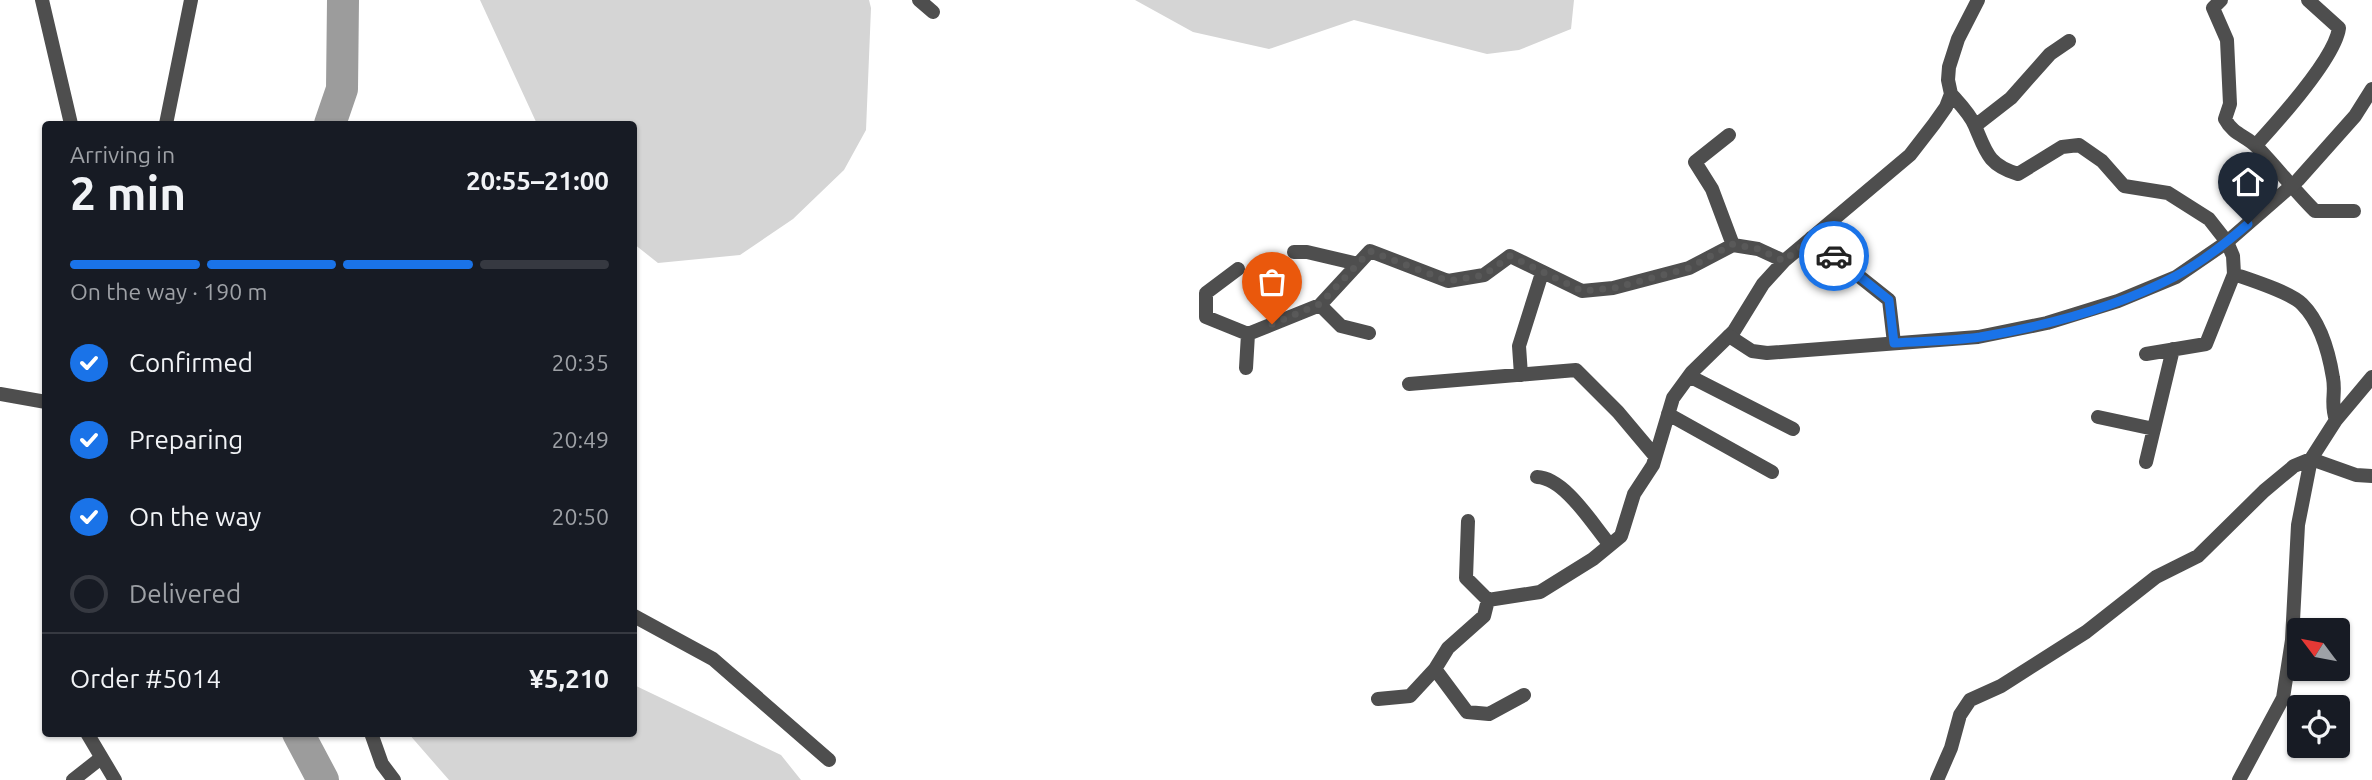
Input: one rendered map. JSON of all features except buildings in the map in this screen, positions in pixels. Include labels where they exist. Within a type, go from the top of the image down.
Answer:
[{"type":"street","points":[[42,0],[70,121]]},
{"type":"street","points":[[167,121],[191,0]]},
{"type":"street","points":[[919,0],[933,12]]},
{"type":"street","points":[[1978,0],[1958,39],[1949,67],[1948,80],[1951,94],[1975,126],[1985,153],[1992,162],[2018,174],[2062,147],[2079,145],[2102,161],[2124,186],[2168,193],[2196,210],[2209,219],[2227,242],[2233,256],[2234,274],[2206,344],[2146,354]]},
{"type":"street","points":[[2221,0],[2213,8],[2227,40],[2230,104],[2225,119],[2231,131],[2256,145],[2290,187],[2315,211],[2354,211]]},
{"type":"street","points":[[2256,145],[2305,88],[2337,38],[2339,28],[2308,0]]},
{"type":"street","points":[[1975,126],[2011,98],[2050,54],[2070,41]]},
{"type":"street","points":[[1729,336],[1752,351],[1767,353],[1978,337],[2059,319],[2118,301],[2175,277],[2227,242],[2290,187],[2355,116],[2372,89]]},
{"type":"street","points":[[1488,600],[1540,592],[1584,565],[1621,537],[1634,494],[1653,464],[1673,398],[1689,376],[1729,336],[1763,284],[1784,261],[1910,155],[1946,107],[1951,94]]},
{"type":"street","points":[[1729,135],[1695,162],[1712,190],[1733,244]]},
{"type":"street","points":[[1811,238],[1889,300],[1894,343]]},
{"type":"street","points":[[1238,269],[1206,293],[1206,317],[1248,334],[1320,304],[1370,251],[1448,281],[1484,275],[1510,256],[1582,291],[1614,288],[1689,268],[1733,244],[1758,249],[1784,261]]},
{"type":"street","points":[[1294,252],[1307,252],[1358,264]]},
{"type":"street","points":[[1521,374],[1519,346],[1542,273]]},
{"type":"street","points":[[2234,274],[2301,302],[2312,316],[2328,354],[2334,381],[2332,407],[2336,420]]},
{"type":"street","points":[[1320,304],[1341,326],[1369,332]]},
{"type":"street","points":[[1246,368],[1248,334]]},
{"type":"street","points":[[2146,462],[2173,349]]},
{"type":"street","points":[[1409,384],[1576,370],[1618,412],[1655,456]]},
{"type":"street","points":[[1689,376],[1793,429]]},
{"type":"street","points":[[2239,780],[2283,698],[2292,640],[2298,526],[2311,459],[2336,420],[2372,377]]},
{"type":"street","points":[[0,394],[42,401]]},
{"type":"street","points":[[1668,414],[1772,472]]},
{"type":"street","points":[[2098,417],[2154,429]]},
{"type":"street","points":[[1937,780],[1951,748],[1960,715],[1970,700],[2001,685],[2076,639],[2155,577],[2198,556],[2264,491],[2294,466],[2311,459],[2356,475],[2372,476]]},
{"type":"street","points":[[1537,477],[1546,478],[1563,488],[1610,545]]},
{"type":"street","points":[[1468,521],[1466,578],[1488,600]]},
{"type":"street","points":[[1378,699],[1410,696],[1435,669],[1448,648],[1484,616],[1488,600]]},
{"type":"street","points":[[637,618],[713,659],[829,760]]},
{"type":"street","points":[[1435,669],[1468,712],[1489,714],[1524,695]]},
{"type":"street","points":[[89,737],[115,780]]},
{"type":"street","points":[[372,737],[382,764],[394,780]]},
{"type":"street","points":[[73,780],[101,758]]},
{"type":"shaded area","points":[[480,0],[869,0],[871,8],[866,130],[844,170],[793,219],[740,255],[658,263],[637,246],[637,121],[536,121]]},
{"type":"shaded area","points":[[1135,0],[1574,0],[1571,29],[1519,50],[1487,54],[1354,20],[1269,49],[1193,32]]},
{"type":"shaded area","points":[[637,686],[781,755],[801,780],[449,780],[411,737],[637,737]]},
{"type":"waterway","points":[[331,121],[342,89],[343,0]]},
{"type":"waterway","points":[[300,737],[323,780]]},
{"type":"way so far","points":[[1272,324],[1320,304],[1370,251],[1448,281],[1484,275],[1510,256],[1582,291],[1614,288],[1689,268],[1733,244],[1758,249],[1784,261],[1811,238],[1834,256]]},
{"type":"route","points":[[1834,256],[1889,300],[1894,343],[1978,337],[2047,323],[2118,301],[2175,277],[2227,242],[2248,224]]}]
